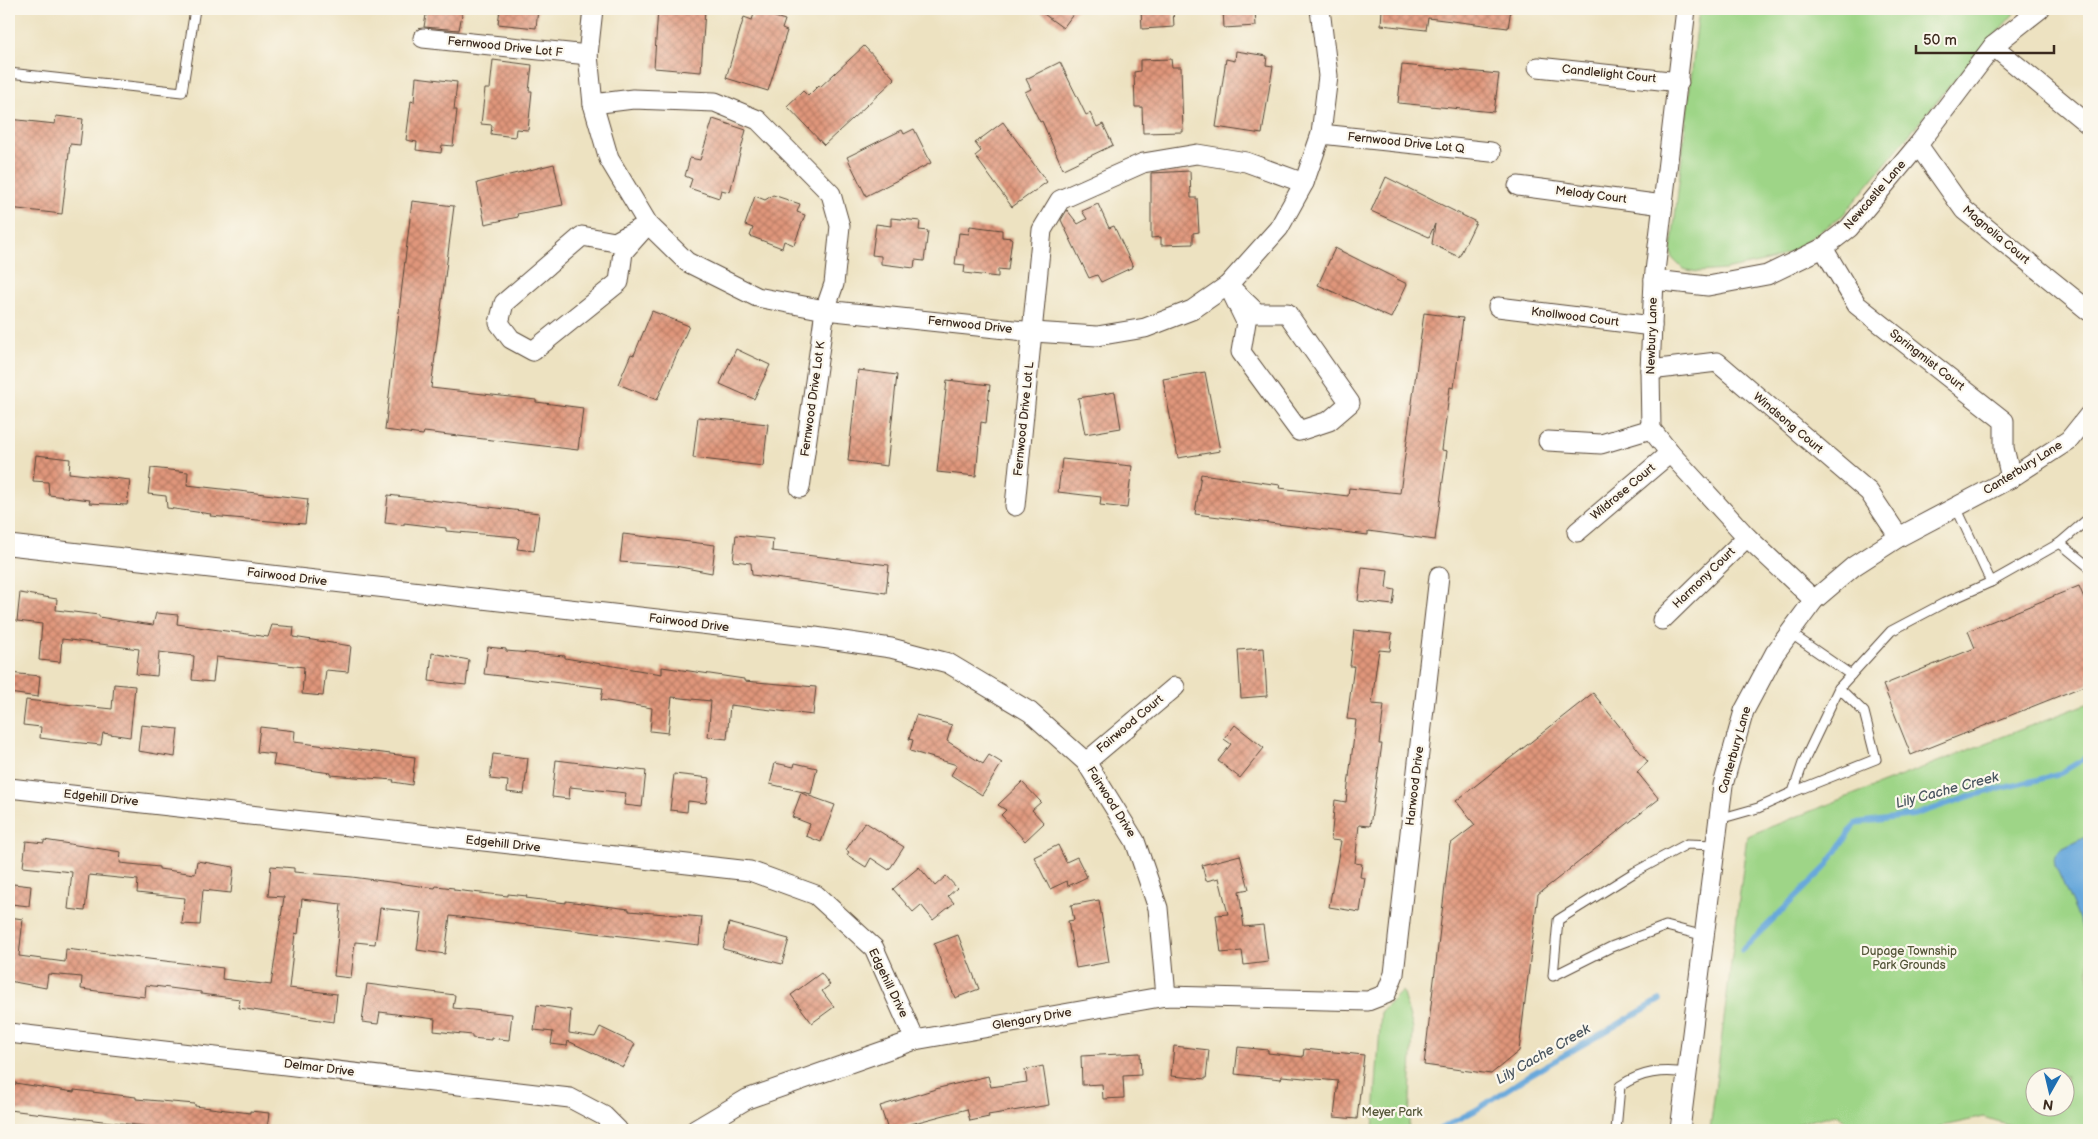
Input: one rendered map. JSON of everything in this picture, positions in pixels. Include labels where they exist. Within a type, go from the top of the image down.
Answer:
[{"type":"street","name":"Fernwood Drive","points":[[593,9],[588,55],[593,104],[609,159],[648,224],[687,262],[757,297],[825,310],[1033,332],[1098,336],[1145,328],[1192,310],[1228,285],[1279,228],[1304,183],[1321,134],[1328,76],[1320,9]]},
{"type":"street","name":"Newbury Lane","points":[[1651,429],[1650,370],[1654,280],[1679,82],[1686,9]]},
{"type":"street","name":"Newcastle Lane","points":[[1654,280],[1708,286],[1767,275],[1823,248],[1849,228],[1918,145],[1993,46],[2040,9]]},
{"type":"street","name":"Fernwood Drive Lot F","points":[[423,38],[588,55]]},
{"type":"street","points":[[1993,46],[2089,125]]},
{"type":"street","name":"Candlelight Court","points":[[1538,67],[1679,82]]},
{"type":"street","name":"Fernwood Drive Lot K","points":[[593,104],[632,99],[715,102],[758,120],[832,194],[840,226],[834,284],[825,310],[800,488]]},
{"type":"street","name":"Fernwood Drive Lot Q","points":[[1321,134],[1491,152]]},
{"type":"street","name":"Magnolia Court","points":[[1918,145],[1964,210],[2089,311]]},
{"type":"street","name":"Fernwood Drive Lot L","points":[[1015,506],[1042,230],[1060,200],[1143,164],[1197,154],[1246,162],[1304,183]]},
{"type":"street","name":"Melody Court","points":[[1518,186],[1663,205]]},
{"type":"street","points":[[648,224],[623,252],[619,282],[533,352],[511,339],[499,323],[504,303],[582,236],[615,242],[648,224]]},
{"type":"street","name":"Springmist Court","points":[[1823,248],[1857,306],[2004,421],[2004,448],[2011,478]]},
{"type":"street","points":[[1228,285],[1257,314],[1287,313],[1350,403],[1329,421],[1299,431],[1241,352],[1246,322],[1228,285]]},
{"type":"street","name":"Knollwood Court","points":[[1498,307],[1652,326]]},
{"type":"street","name":"Windsong Court","points":[[1650,370],[1717,362],[1870,492],[1899,537]]},
{"type":"street","name":"Canterbury Lane","points":[[1680,1130],[1723,786],[1744,711],[1775,653],[1814,600],[1854,566],[1899,537],[2011,478],[2069,440],[2089,415]]},
{"type":"street","points":[[1548,441],[1601,444],[1651,429],[1670,453],[1747,537],[1814,600]]},
{"type":"street","name":"Wildrose Court","points":[[1577,532],[1670,453]]},
{"type":"street","name":"Harmony Court","points":[[1662,620],[1747,537]]},
{"type":"street","name":"Fairwood Drive","points":[[9,545],[815,637],[892,648],[948,663],[1030,712],[1086,762],[1134,841],[1158,908],[1166,996]]},
{"type":"street","name":"Harwood Drive","points":[[1386,994],[1394,974],[1440,576]]},
{"type":"street","name":"Fairwood Court","points":[[1086,762],[1175,686]]},
{"type":"street","name":"Edgehill Drive","points":[[9,788],[750,871],[816,895],[874,948],[915,1040]]},
{"type":"street","name":"Glengary Drive","points":[[695,1130],[747,1099],[915,1040],[1166,996],[1368,1001],[1386,994]]},
{"type":"street","name":"Delmar Drive","points":[[9,1033],[570,1098],[604,1116],[618,1130]]},
{"type":"lane","points":[[9,73],[182,92],[195,9]]},
{"type":"lane","points":[[1956,507],[1991,582]]},
{"type":"lane","points":[[1793,792],[1803,763],[1839,688],[1891,631],[1944,603],[1991,582],[2060,543],[2089,518]]},
{"type":"lane","points":[[2060,543],[2089,567]]},
{"type":"lane","points":[[1790,633],[1851,675]]},
{"type":"lane","points":[[1719,819],[1758,808],[1876,759],[1864,712],[1839,688]]},
{"type":"lane","points":[[1705,936],[1666,926],[1611,947],[1553,976],[1558,920],[1635,872],[1687,844],[1716,845]]},
{"type":"lane","points":[[1616,1130],[1620,1086],[1634,1076],[1666,1070],[1687,1073]]},
{"type":"lane","points":[[1976,1130],[1983,1130]]},
{"type":"green space","points":[[1699,9],[2018,9],[1946,90],[1843,215],[1794,250],[1772,260],[1725,270],[1697,272],[1683,269],[1673,259],[1671,252]]},
{"type":"green space","name":"Dupage Township Park Grounds","points":[[2089,703],[2089,1130],[2026,1130],[1984,1117],[1938,1127],[1935,1130],[1854,1130],[1837,1114],[1773,1130],[1710,1130],[1747,836]]},
{"type":"green space","name":"Meyer Park","points":[[1402,991],[1413,1028],[1408,1130],[1373,1130],[1381,1012]]},
{"type":"water","points":[[2089,835],[2089,942],[2055,865],[2054,858],[2061,849]]},
{"type":"building","points":[[427,9],[463,9],[459,30],[424,27]]},
{"type":"building","points":[[500,9],[538,9],[536,28],[498,24]]},
{"type":"building","points":[[658,9],[705,9],[701,72],[654,68]]},
{"type":"building","points":[[1037,9],[1077,9],[1063,28]]},
{"type":"building","points":[[1141,9],[1173,9],[1174,27],[1142,29]]},
{"type":"building","points":[[1223,9],[1255,9],[1256,26],[1224,28]]},
{"type":"building","points":[[1382,9],[1511,9],[1508,28],[1428,18],[1426,30],[1381,25]]},
{"type":"building","points":[[755,11],[785,20],[782,29],[787,31],[768,91],[726,78],[744,17],[752,20]]},
{"type":"building","points":[[864,46],[895,79],[824,145],[787,106],[803,91],[808,96],[819,85],[820,87]]},
{"type":"building","points":[[1236,51],[1267,56],[1266,65],[1273,66],[1262,134],[1216,127],[1226,59],[1235,61]]},
{"type":"building","points":[[1171,59],[1172,67],[1181,67],[1183,132],[1143,133],[1142,107],[1135,107],[1134,72],[1140,71],[1140,60]]},
{"type":"building","points":[[493,60],[532,65],[529,91],[532,91],[528,130],[516,129],[515,137],[491,134],[492,125],[481,124],[485,89],[490,89]]},
{"type":"building","points":[[1060,62],[1086,115],[1090,113],[1097,127],[1103,124],[1113,145],[1063,169],[1042,121],[1040,122],[1025,92],[1031,89],[1026,79]]},
{"type":"building","points":[[1402,65],[1499,74],[1494,112],[1398,103]]},
{"type":"building","points":[[416,77],[457,82],[454,110],[457,110],[453,146],[442,145],[441,153],[416,150],[417,142],[406,140],[411,101],[414,102]]},
{"type":"building","points":[[56,116],[83,119],[80,145],[70,144],[62,214],[9,208],[9,119],[55,124]]},
{"type":"building","points":[[713,119],[746,130],[730,192],[721,190],[719,198],[689,188],[692,179],[685,176],[690,158],[700,160]]},
{"type":"building","points":[[1003,122],[1047,182],[1012,207],[975,156],[981,151],[975,143]]},
{"type":"building","points":[[914,129],[931,163],[866,196],[847,157],[902,130],[904,134]]},
{"type":"building","points":[[554,164],[563,205],[517,214],[518,217],[485,224],[477,183]]},
{"type":"building","points":[[1190,171],[1191,198],[1197,198],[1199,232],[1193,233],[1193,244],[1161,245],[1161,237],[1151,238],[1151,173]]},
{"type":"building","points":[[1386,177],[1476,222],[1459,257],[1432,244],[1435,224],[1429,237],[1371,211]]},
{"type":"building","points":[[773,195],[800,204],[797,212],[805,215],[794,245],[784,241],[782,248],[750,236],[753,228],[745,225],[755,196],[765,200]]},
{"type":"building","points":[[412,201],[454,206],[431,388],[536,400],[536,402],[583,408],[578,450],[424,432],[423,435],[385,430]]},
{"type":"building","points":[[1098,204],[1109,228],[1114,226],[1133,267],[1101,282],[1097,275],[1089,278],[1061,220],[1067,210],[1078,224],[1087,219],[1082,211]]},
{"type":"building","points":[[891,218],[920,221],[919,230],[928,231],[924,261],[915,260],[914,268],[881,264],[881,256],[872,255],[876,224],[891,226]]},
{"type":"building","points":[[970,226],[1002,230],[1002,237],[1012,238],[1008,270],[998,269],[998,277],[964,273],[965,265],[955,264],[959,233],[969,234]]},
{"type":"building","points":[[1335,248],[1407,284],[1391,318],[1318,285]]},
{"type":"building","points":[[652,311],[689,326],[657,400],[618,384],[631,354],[634,355]]},
{"type":"building","points":[[1424,313],[1463,318],[1454,388],[1450,387],[1442,450],[1447,451],[1435,540],[1368,531],[1368,535],[1195,514],[1201,474],[1280,485],[1279,488],[1348,496],[1349,488],[1400,493]]},
{"type":"building","points":[[736,349],[770,365],[754,399],[720,384]]},
{"type":"building","points":[[858,370],[897,375],[887,466],[848,461]]},
{"type":"building","points":[[1205,372],[1220,451],[1178,458],[1163,379]]},
{"type":"building","points":[[947,380],[990,385],[986,423],[981,422],[976,476],[937,472]]},
{"type":"building","points":[[1115,392],[1121,428],[1085,434],[1078,398]]},
{"type":"building","points":[[698,417],[768,424],[763,466],[693,458]]},
{"type":"building","points":[[36,455],[70,459],[69,473],[130,480],[127,505],[89,503],[90,500],[49,495],[48,482],[33,481]]},
{"type":"building","points":[[1062,459],[1132,466],[1127,508],[1100,505],[1101,497],[1058,492]]},
{"type":"building","points":[[151,468],[188,472],[187,485],[308,499],[305,524],[210,516],[211,514],[167,508],[166,496],[148,494]]},
{"type":"building","points":[[388,495],[539,513],[534,551],[517,549],[519,539],[517,537],[446,531],[446,528],[404,523],[404,525],[385,523]]},
{"type":"building","points":[[623,534],[715,545],[712,573],[675,566],[620,562]]},
{"type":"building","points":[[736,535],[773,539],[772,551],[889,565],[886,593],[752,575],[751,563],[733,561]]},
{"type":"building","points":[[1362,567],[1388,570],[1386,588],[1395,590],[1393,605],[1358,601]]},
{"type":"building","points":[[2079,586],[2089,610],[2089,684],[1911,755],[1883,685],[1975,648],[1968,631]]},
{"type":"building","points":[[20,593],[57,599],[56,610],[99,615],[99,617],[153,625],[156,613],[178,615],[177,624],[268,637],[272,625],[294,627],[293,637],[351,646],[348,672],[326,670],[323,696],[302,694],[304,667],[216,657],[213,682],[192,680],[194,656],[159,652],[157,676],[136,674],[139,649],[62,639],[60,662],[39,660],[42,624],[17,621]]},
{"type":"building","points":[[1354,630],[1392,634],[1390,651],[1379,650],[1376,669],[1372,704],[1384,705],[1379,744],[1382,744],[1370,826],[1359,825],[1355,863],[1362,864],[1360,877],[1365,878],[1360,912],[1329,907],[1341,841],[1331,840],[1335,800],[1346,802],[1356,720],[1347,719],[1354,666],[1350,666]]},
{"type":"building","points":[[488,647],[506,649],[506,651],[565,656],[565,658],[662,674],[662,667],[744,679],[744,681],[816,687],[813,715],[730,705],[727,739],[708,737],[711,701],[672,697],[668,733],[650,731],[652,708],[601,700],[603,688],[484,674]]},
{"type":"building","points":[[1264,648],[1267,696],[1241,698],[1238,650]]},
{"type":"building","points":[[432,653],[469,660],[466,685],[429,681]]},
{"type":"building","points":[[9,673],[40,676],[38,697],[9,693]]},
{"type":"building","points":[[114,684],[135,686],[130,737],[103,733],[101,745],[62,741],[40,738],[41,727],[23,725],[26,700],[112,709]]},
{"type":"building","points":[[1593,693],[1648,762],[1637,772],[1659,799],[1538,894],[1519,1051],[1491,1074],[1424,1065],[1450,844],[1475,825],[1456,801]]},
{"type":"building","points":[[916,715],[952,725],[947,741],[983,764],[989,755],[1002,763],[982,795],[951,775],[957,765],[910,751],[913,740],[909,739]]},
{"type":"building","points":[[141,725],[178,729],[175,757],[138,751]]},
{"type":"building","points":[[1235,725],[1264,748],[1240,778],[1218,761],[1231,744],[1224,739]]},
{"type":"building","points":[[260,727],[295,731],[294,742],[415,757],[412,785],[393,782],[394,780],[330,775],[331,773],[273,765],[275,754],[257,752]]},
{"type":"building","points":[[493,754],[528,758],[524,794],[507,792],[508,781],[490,779]]},
{"type":"building","points":[[556,760],[646,771],[642,807],[624,805],[626,793],[570,787],[569,799],[552,797]]},
{"type":"building","points":[[775,763],[794,767],[795,763],[817,768],[811,794],[770,784]]},
{"type":"building","points":[[674,774],[710,778],[706,803],[688,801],[687,812],[670,810]]},
{"type":"building","points":[[1022,782],[1041,802],[1032,810],[1044,823],[1025,841],[1001,815],[1006,810],[998,805]]},
{"type":"building","points":[[801,793],[835,805],[821,842],[806,836],[810,824],[792,817]]},
{"type":"building","points":[[865,822],[904,847],[889,870],[871,858],[866,867],[847,855],[849,852],[846,850]]},
{"type":"building","points":[[44,840],[121,852],[120,863],[159,867],[159,869],[195,874],[197,861],[234,867],[231,893],[203,890],[200,925],[182,924],[185,898],[137,893],[138,880],[89,875],[85,911],[68,909],[72,872],[23,867],[26,841],[44,843]]},
{"type":"building","points":[[1058,845],[1066,862],[1077,857],[1087,877],[1068,886],[1067,881],[1050,889],[1034,857]]},
{"type":"building","points":[[1240,855],[1249,889],[1239,891],[1244,927],[1263,925],[1268,962],[1244,965],[1242,951],[1221,953],[1216,915],[1228,914],[1219,878],[1206,881],[1202,865]]},
{"type":"building","points":[[271,866],[294,868],[294,872],[352,877],[435,888],[436,886],[454,888],[454,890],[508,896],[508,894],[527,896],[526,898],[566,903],[566,901],[629,909],[629,911],[702,917],[699,945],[450,916],[445,954],[417,950],[422,913],[380,908],[375,944],[355,942],[351,978],[334,976],[341,904],[302,899],[298,934],[295,933],[289,988],[337,994],[334,1022],[239,1008],[240,999],[146,985],[145,997],[81,989],[82,977],[48,974],[46,988],[9,981],[12,960],[9,960],[9,917],[23,919],[19,956],[65,962],[66,949],[223,968],[222,979],[271,985],[284,897],[268,896]]},
{"type":"building","points":[[919,867],[935,886],[946,876],[957,888],[948,896],[954,903],[933,920],[921,905],[913,912],[893,889]]},
{"type":"building","points":[[13,884],[31,886],[29,906],[11,904]]},
{"type":"building","points":[[1099,900],[1109,962],[1076,968],[1068,921],[1074,920],[1071,905]]},
{"type":"building","points":[[729,923],[789,939],[782,964],[723,949]]},
{"type":"building","points":[[958,935],[979,989],[955,998],[934,944]]},
{"type":"building","points":[[821,973],[830,985],[822,991],[834,1007],[812,1023],[791,995]]},
{"type":"building","points":[[367,984],[455,995],[453,1008],[512,1014],[509,1040],[472,1038],[472,1035],[434,1031],[435,1019],[380,1012],[378,1024],[362,1022]]},
{"type":"building","points":[[537,1005],[571,1010],[569,1033],[595,1037],[600,1027],[635,1044],[623,1067],[568,1041],[567,1046],[551,1044],[553,1032],[534,1030]]},
{"type":"building","points":[[1174,1046],[1209,1050],[1206,1079],[1171,1076]]},
{"type":"building","points":[[1238,1047],[1268,1050],[1268,1053],[1303,1057],[1304,1049],[1364,1055],[1357,1119],[1334,1117],[1338,1081],[1282,1076],[1281,1079],[1235,1074]]},
{"type":"building","points":[[1140,1053],[1141,1075],[1123,1076],[1124,1098],[1103,1099],[1102,1084],[1082,1085],[1081,1056]]},
{"type":"building","points":[[1043,1066],[1049,1105],[988,1115],[989,1117],[970,1121],[967,1109],[888,1130],[880,1106],[939,1088],[988,1076],[991,1087],[1027,1082],[1025,1070]]},
{"type":"building","points":[[15,1083],[74,1092],[74,1090],[136,1097],[136,1099],[195,1104],[195,1106],[250,1113],[250,1111],[269,1113],[267,1130],[179,1130],[9,1110],[9,1084],[15,1085]]},
{"type":"waterway","name":"Lily Cache Creek","points":[[1742,950],[1825,868],[1856,823],[1914,815],[1974,795],[2057,775],[2089,756]]},
{"type":"waterway","name":"Lily Cache Creek","points":[[1438,1130],[1476,1110],[1528,1076],[1660,1000]]}]
